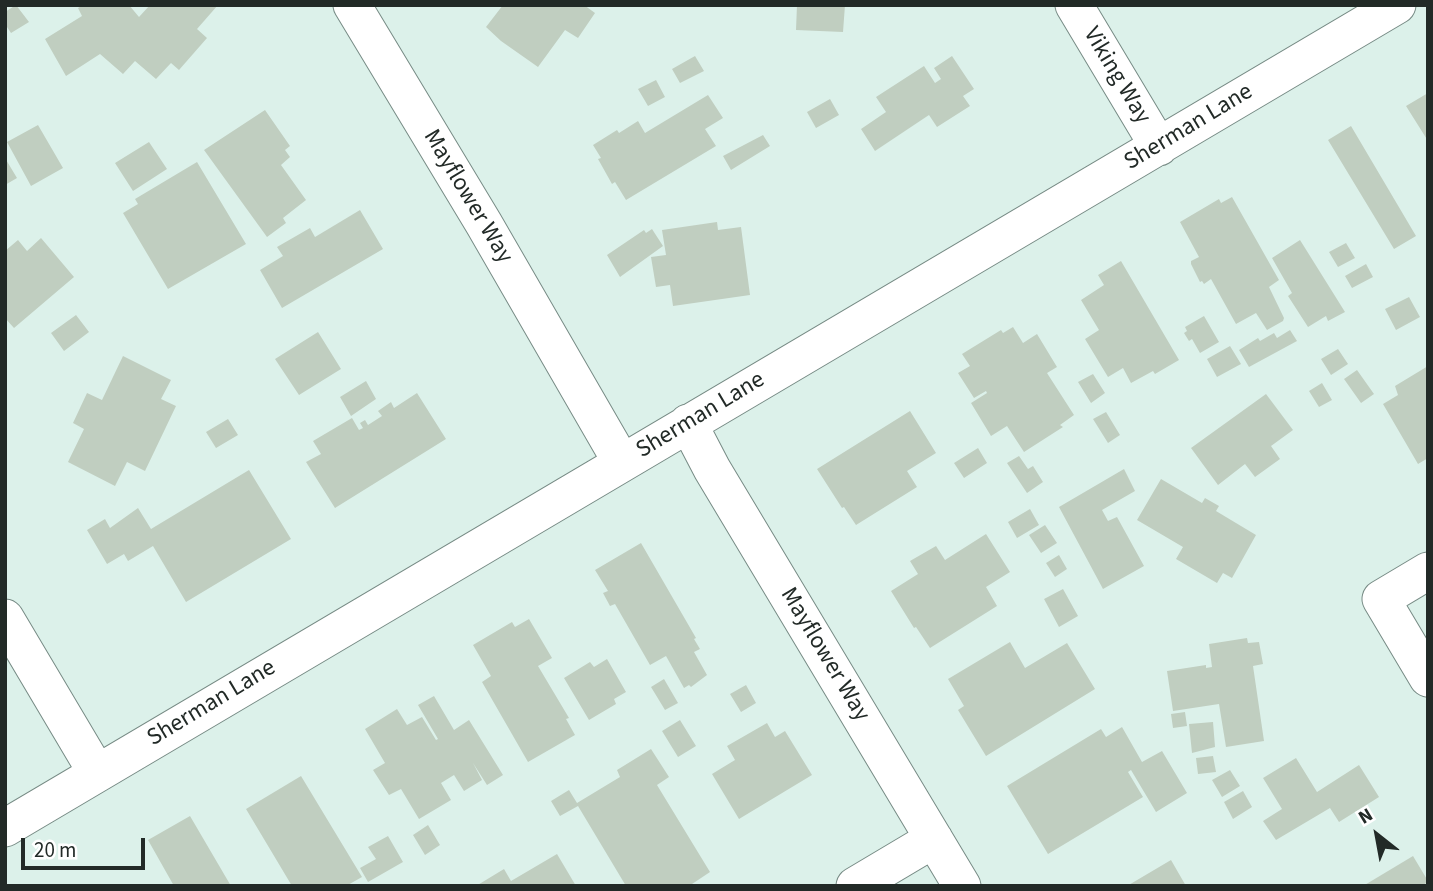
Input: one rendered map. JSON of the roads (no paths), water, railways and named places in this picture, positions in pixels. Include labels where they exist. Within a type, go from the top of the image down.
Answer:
[{"type":"street","name":"Mayflower Way","points":[[352,5],[484,224],[622,463]]},
{"type":"street","name":"Viking Way","points":[[1074,5],[1159,147]]},
{"type":"street","name":"Sherman Lane","points":[[5,828],[1397,5]]},
{"type":"street","name":"Mayflower Way","points":[[688,423],[712,469],[962,886]]},
{"type":"street","points":[[1428,571],[1381,599],[1428,678]]},
{"type":"street","points":[[5,618],[97,773]]},
{"type":"street","points":[[855,886],[934,839]]}]
